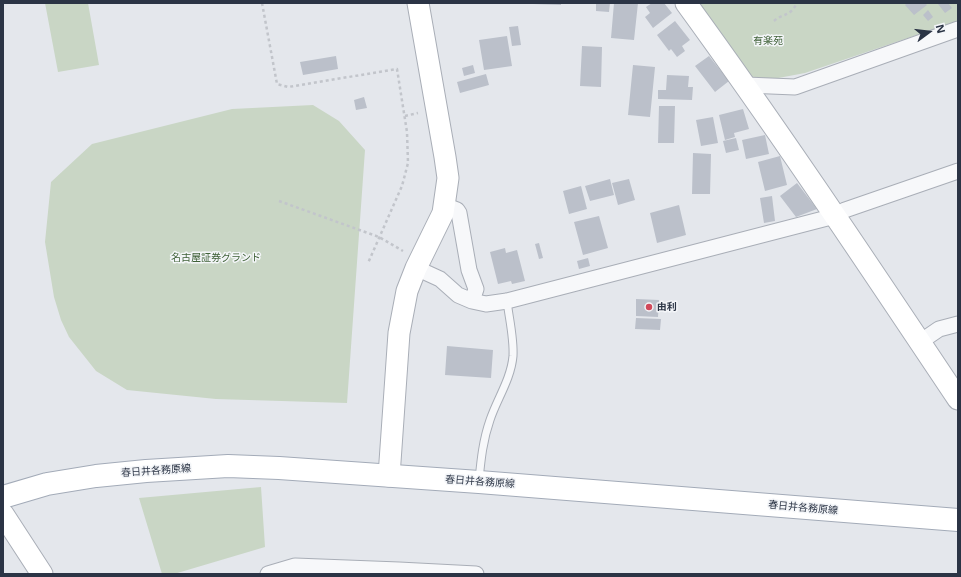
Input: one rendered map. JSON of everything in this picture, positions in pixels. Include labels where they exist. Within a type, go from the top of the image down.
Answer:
[{"type":"main road","name":"春日井各務原線","points":[[3,497],[47,484],[96,476],[228,466],[479,482],[958,520]]},
{"type":"street","points":[[389,476],[399,333],[412,261],[443,213],[448,178],[446,157],[418,3]]},
{"type":"street","points":[[686,3],[746,85],[958,399]]},
{"type":"street","points":[[746,85],[795,86],[958,29]]},
{"type":"street","points":[[412,261],[440,279],[458,295],[472,301],[486,304],[507,301],[835,216],[845,210],[958,171]]},
{"type":"street","points":[[444,206],[457,210],[459,213],[469,270],[476,289],[472,301]]},
{"type":"street","points":[[920,342],[939,329],[958,324]]},
{"type":"street","points":[[3,514],[42,574]]},
{"type":"street","points":[[268,574],[295,570],[476,574]]},
{"type":"lane","points":[[479,482],[482,446],[485,433],[510,372],[513,355],[512,332],[507,301]]},
{"type":"path","points":[[262,3],[277,84],[288,87],[397,69],[407,132],[408,163],[402,186],[368,263]]},
{"type":"path","points":[[774,21],[777,18],[789,13],[796,3]]},
{"type":"path","points":[[405,116],[425,112]]},
{"type":"path","points":[[279,201],[380,237],[412,261]]},
{"type":"green space","points":[[45,3],[88,3],[99,65],[58,72]]},
{"type":"green space","name":"有楽苑","points":[[693,3],[958,3],[958,21],[805,73],[773,79],[746,76]]},
{"type":"green space","name":"名古屋証券グランド","points":[[313,105],[339,121],[365,150],[347,403],[216,399],[127,390],[96,371],[69,337],[61,320],[54,297],[45,242],[51,182],[92,144],[232,109]]},
{"type":"green space","points":[[261,487],[265,547],[174,574],[162,574],[139,498]]},
{"type":"building","points":[[561,3],[561,5],[533,4]]},
{"type":"building","points":[[596,3],[610,3],[609,12],[596,11]]},
{"type":"building","points":[[614,3],[638,3],[634,40],[611,38]]},
{"type":"building","points":[[652,3],[664,3],[672,13],[653,28],[645,17],[650,13],[646,7]]},
{"type":"building","points":[[907,3],[925,3],[927,5],[914,15],[905,5]]},
{"type":"building","points":[[948,3],[952,8],[945,13],[938,4]]},
{"type":"building","points":[[928,10],[933,17],[928,21],[923,15]]},
{"type":"building","points":[[675,21],[690,40],[682,46],[685,51],[677,57],[671,49],[669,51],[657,35]]},
{"type":"building","points":[[518,26],[521,45],[512,46],[509,27]]},
{"type":"building","points":[[507,36],[512,66],[484,70],[479,40]]},
{"type":"building","points":[[582,46],[602,47],[601,87],[580,86]]},
{"type":"building","points":[[336,56],[338,69],[303,75],[300,62]]},
{"type":"building","points":[[709,56],[729,81],[715,92],[695,66]]},
{"type":"building","points":[[473,65],[475,73],[464,76],[462,68]]},
{"type":"building","points":[[633,65],[655,67],[650,117],[628,115]]},
{"type":"building","points":[[486,74],[489,85],[460,93],[457,82]]},
{"type":"building","points":[[667,75],[689,76],[688,87],[693,87],[692,100],[658,99],[658,90],[666,90]]},
{"type":"building","points":[[364,97],[367,108],[356,110],[354,100]]},
{"type":"building","points":[[659,106],[675,106],[674,143],[658,143]]},
{"type":"building","points":[[743,109],[749,129],[734,133],[735,137],[725,140],[719,115]]},
{"type":"building","points":[[713,117],[718,143],[701,146],[696,120]]},
{"type":"building","points":[[765,135],[769,154],[746,159],[742,140]]},
{"type":"building","points":[[736,138],[739,150],[726,153],[723,141]]},
{"type":"building","points":[[693,153],[711,154],[710,194],[692,194]]},
{"type":"building","points":[[780,156],[787,185],[765,191],[758,162]]},
{"type":"building","points":[[610,179],[614,195],[590,201],[585,186]]},
{"type":"building","points":[[629,179],[635,200],[618,205],[612,183]]},
{"type":"building","points":[[797,183],[817,209],[796,217],[780,196]]},
{"type":"building","points":[[581,186],[587,209],[569,214],[563,191]]},
{"type":"building","points":[[772,196],[775,221],[764,223],[760,198]]},
{"type":"building","points":[[679,205],[686,235],[657,243],[650,213]]},
{"type":"building","points":[[599,216],[608,248],[583,255],[574,222]]},
{"type":"building","points":[[539,243],[543,258],[539,259],[535,244]]},
{"type":"building","points":[[505,248],[506,253],[517,250],[525,281],[512,284],[511,281],[498,284],[490,252]]},
{"type":"building","points":[[588,258],[590,266],[579,269],[577,261]]},
{"type":"building","points":[[636,299],[659,300],[658,317],[636,316]]},
{"type":"building","points":[[636,318],[661,319],[660,330],[635,329]]},
{"type":"building","points":[[447,346],[493,350],[491,378],[445,375]]},
{"type":"place","name":"由利","points":[[649,307]]}]
